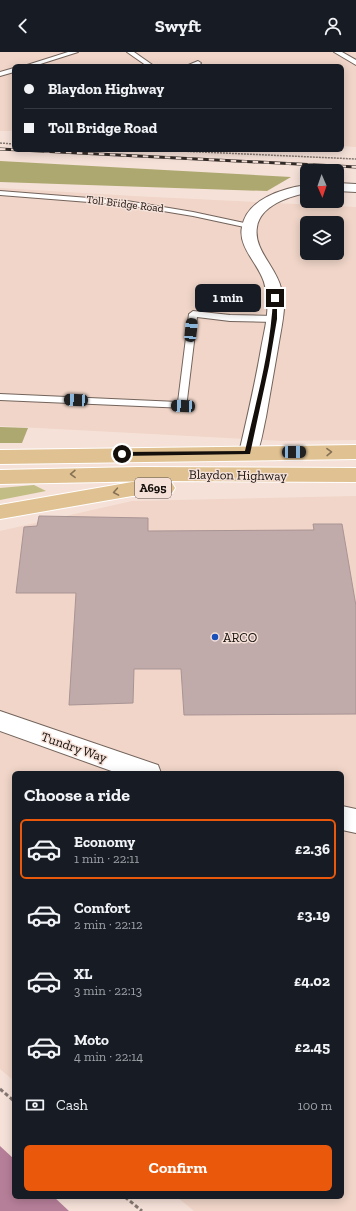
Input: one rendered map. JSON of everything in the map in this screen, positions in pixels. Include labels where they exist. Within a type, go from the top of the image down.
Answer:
[{"type":"main road","name":"Blaydon Highway","points":[[0,456],[356,452]]},
{"type":"main road","name":"Blaydon Highway","points":[[0,477],[139,474],[308,476],[356,475]]},
{"type":"main road","name":"A695","points":[[0,512],[132,489],[230,485],[308,476]]},
{"type":"street","points":[[344,187],[356,188]]},
{"type":"street","points":[[248,453],[266,366],[274,319],[275,298],[270,277],[252,245],[249,226],[257,211],[272,200],[287,193],[300,190]]},
{"type":"street","name":"Tundry Way","points":[[0,721],[142,771]]},
{"type":"street","points":[[344,818],[356,821]]},
{"type":"lane","points":[[34,64],[75,52]]},
{"type":"lane","points":[[130,52],[148,64]]},
{"type":"lane","points":[[337,52],[356,63]]},
{"type":"lane","points":[[0,74],[12,71]]},
{"type":"lane","name":"Toll Bridge Road","points":[[0,193],[127,202],[249,226]]},
{"type":"lane","points":[[0,396],[183,406],[193,314],[230,318],[274,319]]},
{"type":"path","points":[[0,143],[12,144]]},
{"type":"path","points":[[201,152],[356,159]]},
{"type":"path","points":[[0,1089],[12,1099]]},
{"type":"path","points":[[127,1199],[142,1211]]},
{"type":"shaded area","points":[[0,52],[356,52],[356,147],[344,146],[344,64],[12,64],[12,131],[0,131]]},
{"type":"shaded area","points":[[0,161],[291,177],[267,191],[0,182]]},
{"type":"shaded area","points":[[0,188],[300,204],[300,208],[356,207],[356,440],[284,441],[0,426]]},
{"type":"shaded area","points":[[0,427],[28,428],[22,443],[0,443]]},
{"type":"shaded area","points":[[34,485],[46,491],[0,500],[0,488]]},
{"type":"shaded area","points":[[356,496],[356,1211],[194,1211],[179,1199],[344,1199],[344,771],[12,771],[12,1079],[0,1069],[0,531],[132,501]]},
{"type":"shaded area","points":[[0,1146],[12,1157],[12,1199],[56,1199],[69,1211],[0,1211]]},
{"type":"building","name":"ARCO","points":[[39,516],[148,518],[148,531],[314,530],[313,524],[342,524],[356,606],[356,714],[184,715],[181,669],[134,669],[133,703],[69,705],[76,593],[16,593],[24,527],[37,526]]},
{"type":"railway","points":[[0,149],[12,150]]},
{"type":"railway","points":[[59,152],[356,167]]},
{"type":"place","name":"ARCO","points":[[215,637]]},
{"type":"route","points":[[122,454],[248,453],[266,366],[274,319],[275,298]]}]
